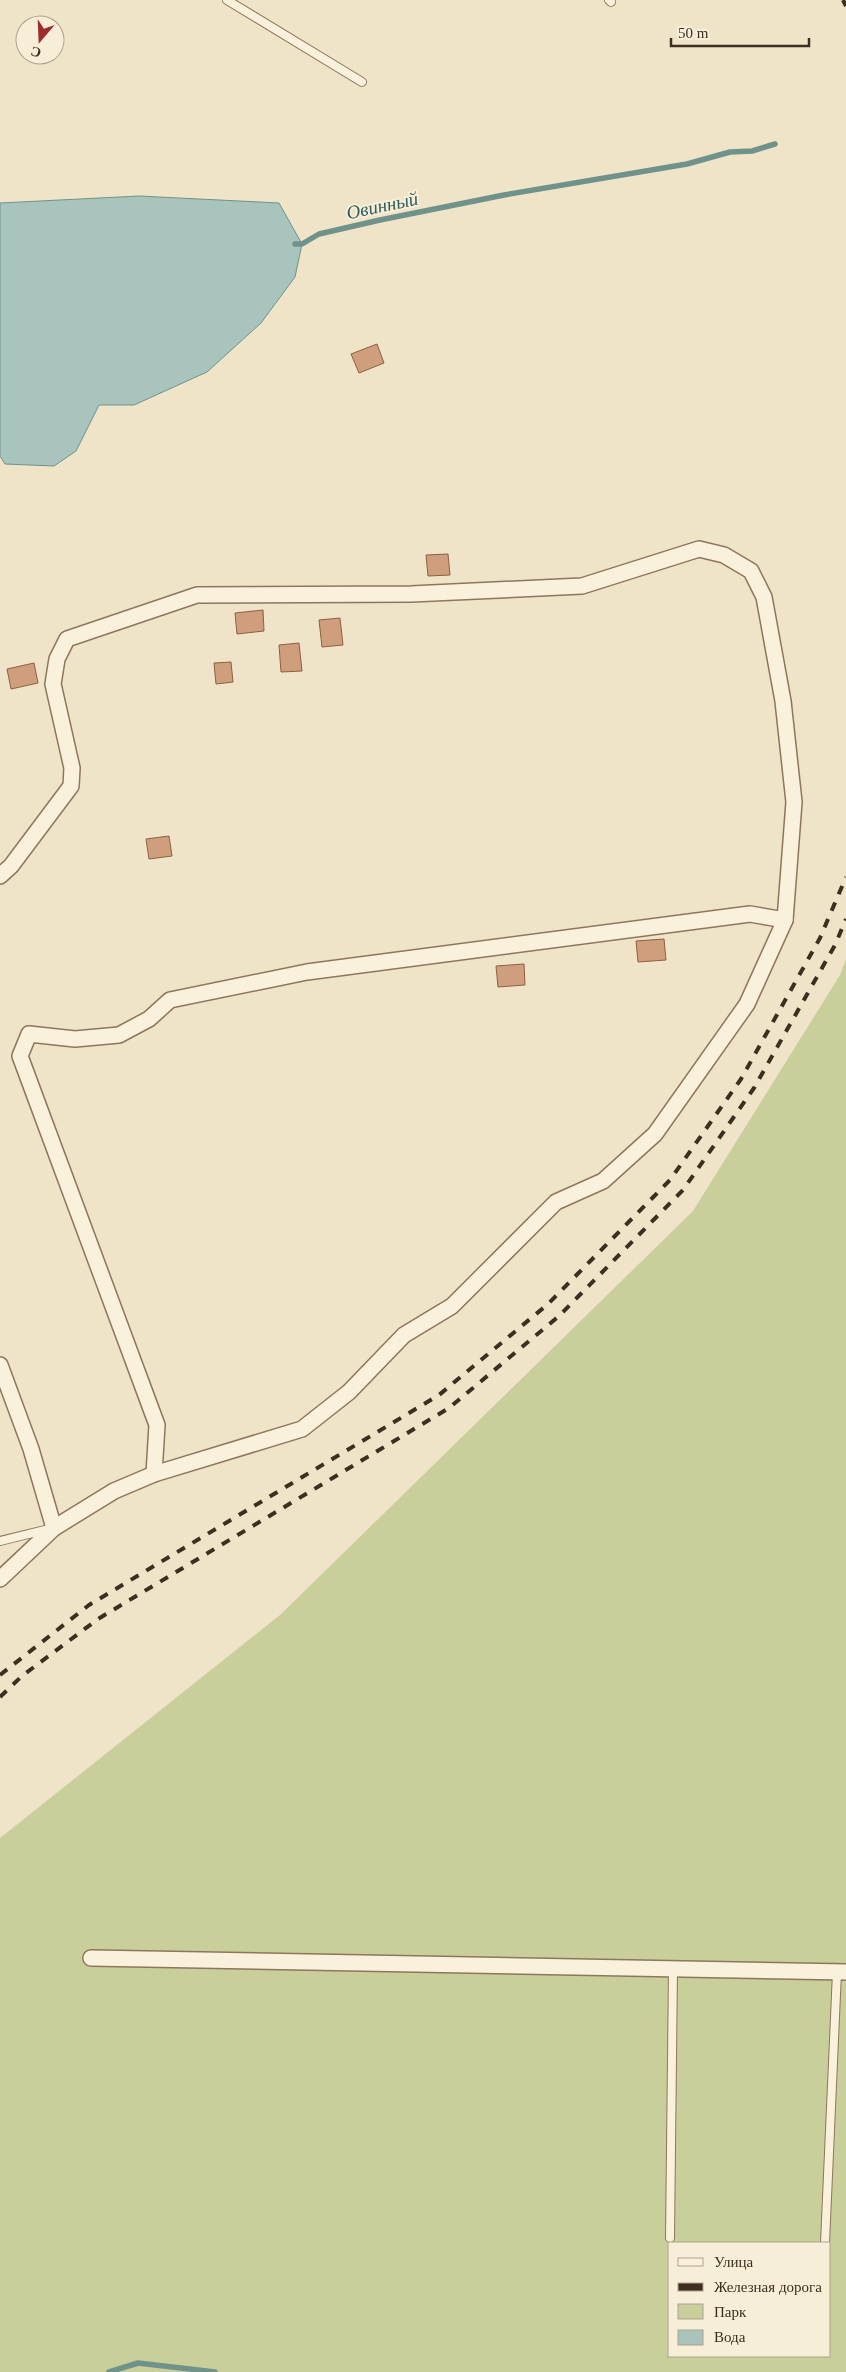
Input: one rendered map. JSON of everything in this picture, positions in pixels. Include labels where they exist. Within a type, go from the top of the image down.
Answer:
[{"type":"street","points":[[0,876],[11,866],[71,786],[72,768],[52,684],[57,659],[67,639],[197,595],[402,594],[582,586],[699,549],[724,555],[751,571],[764,597],[783,701],[794,802],[785,920],[747,1004],[655,1134],[603,1181],[556,1202],[452,1306],[404,1335],[349,1392],[302,1429],[154,1474],[114,1491],[54,1528],[0,1579]]},
{"type":"street","points":[[154,1474],[157,1425],[20,1056],[30,1034],[75,1039],[119,1035],[149,1019],[170,1000],[307,972],[750,914],[785,920]]},
{"type":"street","points":[[0,1365],[31,1449],[54,1528]]},
{"type":"street","points":[[91,1958],[842,1972]]},
{"type":"lane","points":[[227,0],[362,82]]},
{"type":"lane","points":[[0,1541],[54,1528]]},
{"type":"lane","points":[[670,2238],[673,1969]]},
{"type":"lane","points":[[825,2242],[842,1972]]},
{"type":"green space","points":[[846,959],[846,2372],[0,2372],[0,1838],[280,1615],[693,1211],[840,975]]},
{"type":"water","points":[[139,196],[279,203],[302,244],[295,277],[261,323],[207,372],[134,405],[99,405],[76,451],[54,466],[5,464],[0,456],[0,203]]},
{"type":"building","points":[[377,344],[384,363],[359,373],[351,354]]},
{"type":"building","points":[[448,554],[450,575],[428,576],[426,555]]},
{"type":"building","points":[[263,610],[264,631],[237,634],[235,613]]},
{"type":"building","points":[[340,618],[343,645],[322,647],[319,620]]},
{"type":"building","points":[[299,643],[302,671],[281,672],[279,645]]},
{"type":"building","points":[[231,662],[233,682],[216,684],[214,663]]},
{"type":"building","points":[[34,663],[38,683],[11,689],[7,669]]},
{"type":"building","points":[[169,836],[172,856],[149,859],[146,839]]},
{"type":"building","points":[[664,939],[666,960],[638,962],[636,941]]},
{"type":"building","points":[[524,964],[525,985],[498,987],[496,966]]},
{"type":"waterway","name":"Овинный","points":[[295,244],[302,244],[319,234],[380,220],[504,195],[687,164],[730,152],[752,151],[775,144]]},
{"type":"waterway","points":[[109,2372],[138,2363],[215,2372]]},
{"type":"railway","points":[[843,0],[846,6]]},
{"type":"railway","points":[[0,1675],[89,1605],[439,1395],[548,1304],[670,1180],[741,1079],[820,938],[846,877]]},
{"type":"railway","points":[[0,1697],[22,1676],[98,1619],[449,1408],[559,1316],[683,1190],[754,1088],[835,945],[846,919]]}]
